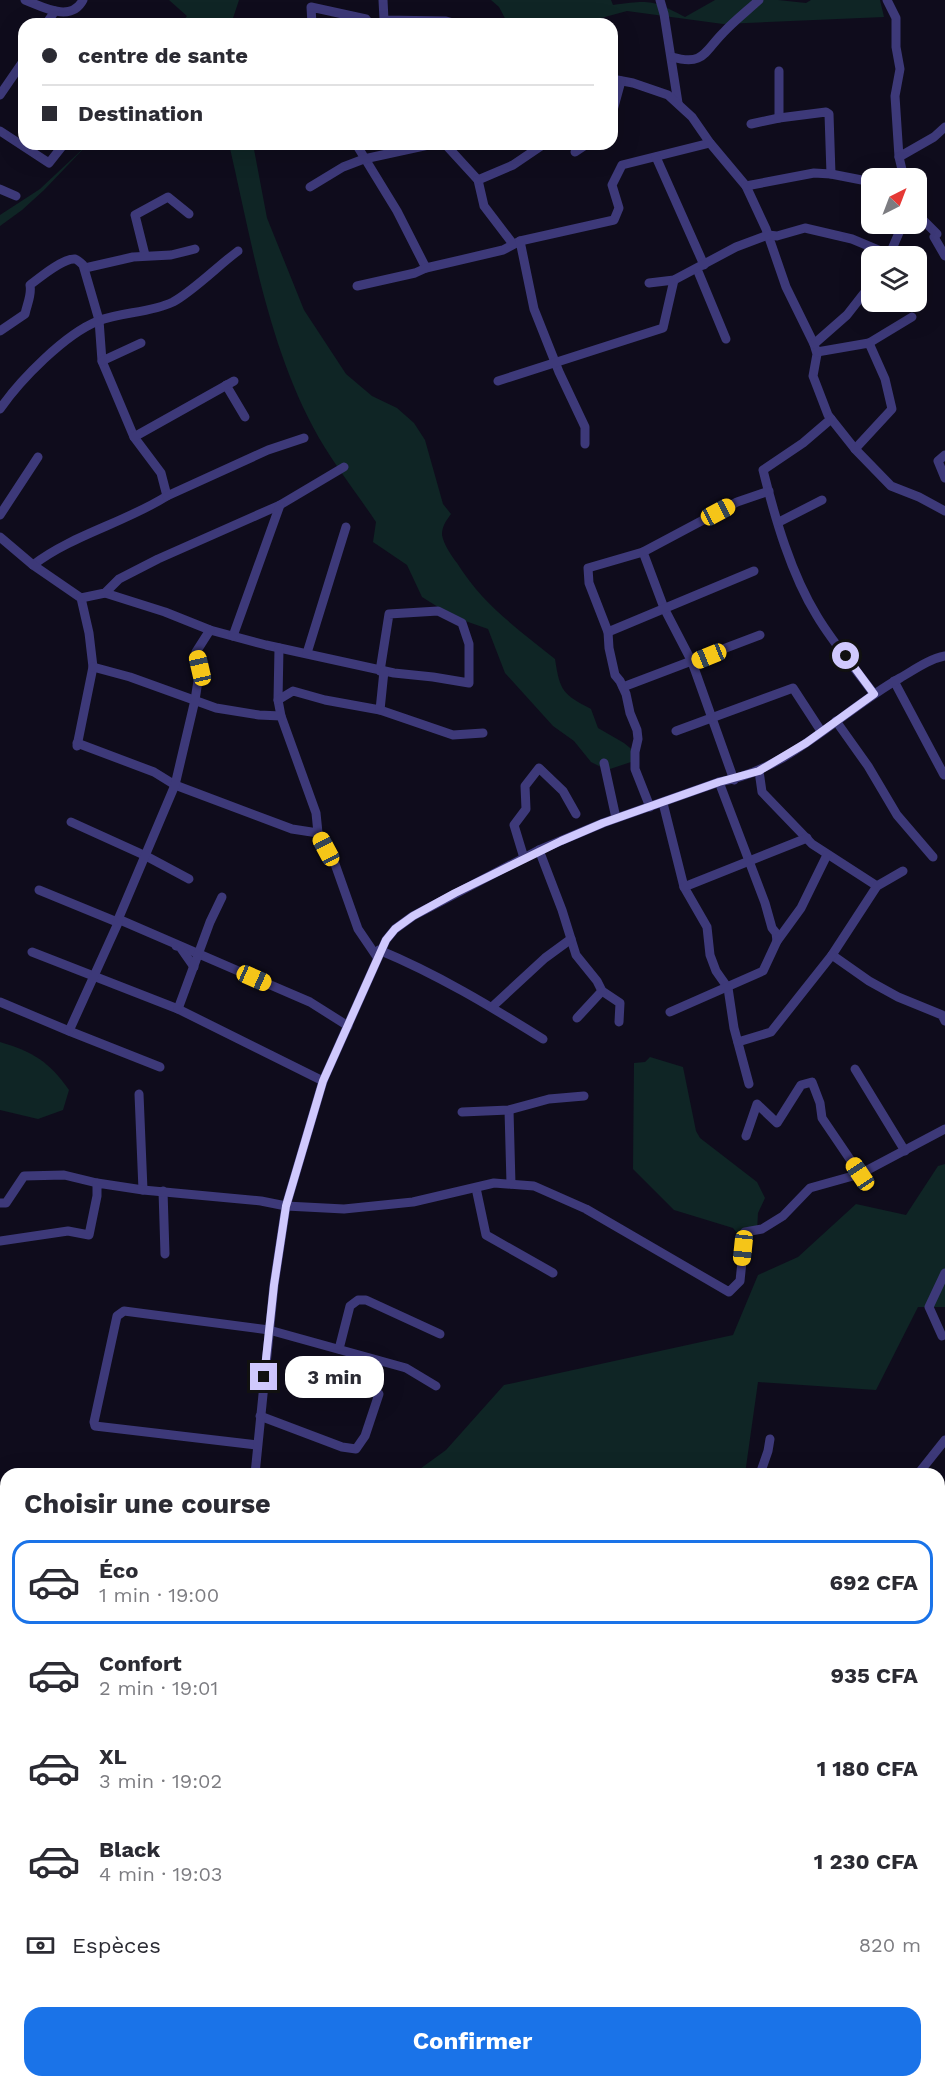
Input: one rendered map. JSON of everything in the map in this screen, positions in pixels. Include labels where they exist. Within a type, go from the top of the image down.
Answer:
[{"type":"street","points":[[25,0],[55,11],[72,11],[81,4],[82,0]]},
{"type":"street","points":[[382,18],[383,0]]},
{"type":"street","points":[[660,0],[672,57],[678,103]]},
{"type":"street","points":[[672,57],[687,61],[706,54],[721,34],[758,0]]},
{"type":"street","points":[[889,1],[896,18],[896,47],[900,69],[895,96],[902,168]]},
{"type":"street","points":[[312,18],[311,8],[361,18]]},
{"type":"street","points":[[50,18],[55,11]]},
{"type":"street","points":[[0,95],[18,69]]},
{"type":"street","points":[[779,71],[779,118]]},
{"type":"street","points":[[618,80],[668,94],[692,117],[710,143],[746,186],[768,235],[786,287],[815,348],[813,376],[831,419],[855,449],[891,486],[945,511]]},
{"type":"street","points":[[751,124],[826,112],[829,114],[831,174]]},
{"type":"street","points":[[899,157],[934,137],[945,127]]},
{"type":"street","points":[[0,131],[18,143]]},
{"type":"street","points":[[357,286],[502,250],[516,243],[614,220],[620,208],[612,185],[622,165],[710,143]]},
{"type":"street","points":[[29,150],[49,163],[59,150]]},
{"type":"street","points":[[359,150],[397,211],[426,268]]},
{"type":"street","points":[[310,187],[343,167],[364,159],[405,150]]},
{"type":"street","points":[[450,150],[478,180],[484,206],[516,243],[534,309],[555,363],[585,427],[585,444]]},
{"type":"street","points":[[478,180],[513,165],[535,150]]},
{"type":"street","points":[[656,157],[726,339]]},
{"type":"street","points":[[746,186],[805,174],[831,174],[861,180]]},
{"type":"street","points":[[0,189],[16,196]]},
{"type":"street","points":[[145,255],[135,215],[168,197],[189,214]]},
{"type":"street","points":[[927,223],[941,232],[934,237],[945,256]]},
{"type":"street","points":[[649,283],[674,280],[736,247],[768,235],[777,236],[805,228],[852,239],[867,246]]},
{"type":"street","points":[[85,268],[145,255],[171,255],[195,249]]},
{"type":"street","points":[[0,409],[55,350],[79,331],[99,320],[171,303],[238,251]]},
{"type":"street","points":[[0,331],[25,314],[26,304],[31,295],[30,285],[47,272],[72,259],[85,268],[99,320],[102,361],[134,436],[161,472],[167,496]]},
{"type":"street","points":[[498,381],[663,328],[674,280]]},
{"type":"street","points":[[815,348],[861,297]]},
{"type":"street","points":[[815,348],[869,343],[912,317]]},
{"type":"street","points":[[102,361],[141,343]]},
{"type":"street","points":[[855,449],[892,409],[885,378],[869,343]]},
{"type":"street","points":[[134,436],[230,383],[244,417]]},
{"type":"street","points":[[831,419],[803,443],[763,470],[794,569],[813,610],[874,694]]},
{"type":"street","points":[[33,565],[66,544],[167,496],[268,450],[304,438]]},
{"type":"street","points":[[945,455],[938,461],[945,478]]},
{"type":"street","points":[[0,515],[38,457]]},
{"type":"street","points":[[105,593],[119,579],[158,559],[280,506],[344,467]]},
{"type":"street","points":[[650,807],[634,769],[637,730],[626,694],[615,675],[608,632],[589,583],[588,568],[643,552],[737,502],[769,491]]},
{"type":"street","points":[[779,522],[822,500]]},
{"type":"street","points":[[233,636],[280,506]]},
{"type":"street","points":[[307,653],[346,527]]},
{"type":"street","points":[[0,537],[33,565],[81,598],[89,633],[93,667],[77,744],[154,772],[175,785],[292,829],[318,833]]},
{"type":"street","points":[[643,552],[664,608],[692,662],[734,780]]},
{"type":"street","points":[[608,632],[754,571]]},
{"type":"street","points":[[81,598],[105,593],[165,612],[210,630],[279,648],[382,671],[469,683],[469,644],[462,623],[438,611],[389,614],[382,671],[380,710]]},
{"type":"street","points":[[69,1031],[175,785],[195,700],[200,668],[196,652],[210,630]]},
{"type":"street","points":[[623,687],[760,635]]},
{"type":"street","points":[[279,648],[280,716],[316,813],[318,833],[334,864],[357,929],[378,954],[458,987],[471,998],[492,1007],[543,1039]]},
{"type":"street","points":[[255,1468],[269,1330],[286,1206],[323,1081],[378,954],[395,929],[413,916],[540,850],[663,802],[719,782],[734,780],[759,771],[806,743],[894,681],[924,664],[945,656]]},
{"type":"street","points":[[93,667],[130,677],[216,708],[280,716]]},
{"type":"street","points":[[894,681],[944,776]]},
{"type":"street","points":[[676,731],[793,688],[821,731]]},
{"type":"street","points":[[278,699],[293,692],[380,710],[453,735],[483,733]]},
{"type":"street","points":[[836,721],[868,766],[897,815],[933,857]]},
{"type":"street","points":[[604,763],[616,819]]},
{"type":"street","points":[[524,858],[514,825],[525,809],[525,786],[539,768],[563,791],[576,814]]},
{"type":"street","points":[[759,771],[762,792],[775,807],[827,855],[877,886]]},
{"type":"street","points":[[719,782],[765,903],[772,928],[776,933],[777,941]]},
{"type":"street","points":[[663,802],[684,887],[707,927],[710,956],[716,971],[728,988],[749,1084]]},
{"type":"street","points":[[71,822],[146,856],[189,879]]},
{"type":"street","points":[[684,887],[807,838]]},
{"type":"street","points":[[540,850],[576,955],[597,981],[602,991],[620,1004],[619,1022]]},
{"type":"street","points":[[670,1012],[763,971],[777,941],[801,908],[827,855]]},
{"type":"street","points":[[738,1042],[771,1032],[832,955],[877,886],[903,871]]},
{"type":"street","points":[[39,890],[199,953],[310,1002],[348,1026]]},
{"type":"street","points":[[178,1009],[210,922],[222,897]]},
{"type":"street","points":[[118,921],[180,947],[194,967]]},
{"type":"street","points":[[492,1007],[545,958],[570,939]]},
{"type":"street","points":[[32,952],[178,1009],[323,1081]]},
{"type":"street","points":[[832,955],[869,981],[898,997],[942,1015],[945,1021]]},
{"type":"street","points":[[577,1018],[602,991]]},
{"type":"street","points":[[0,1002],[160,1067]]},
{"type":"street","points":[[855,1069],[904,1151]]},
{"type":"street","points":[[746,1136],[757,1104],[777,1123],[801,1085],[812,1082],[822,1118],[860,1174]]},
{"type":"street","points":[[139,1094],[142,1190]]},
{"type":"street","points":[[462,1112],[508,1110],[549,1099],[584,1096]]},
{"type":"street","points":[[508,1110],[511,1184]]},
{"type":"street","points":[[0,1203],[6,1203],[24,1176],[64,1175],[142,1190],[261,1201],[286,1206],[344,1209],[413,1202],[494,1184],[534,1186],[586,1209],[729,1292],[740,1281],[745,1232],[762,1229],[783,1216],[810,1188],[860,1174],[943,1132]]},
{"type":"street","points":[[0,1241],[68,1231],[89,1235],[97,1196],[97,1183]]},
{"type":"street","points":[[476,1188],[486,1235],[553,1273]]},
{"type":"street","points":[[163,1191],[165,1254]]},
{"type":"street","points":[[942,1336],[929,1307],[945,1273]]},
{"type":"street","points":[[339,1349],[350,1306],[358,1300],[366,1300],[440,1334]]},
{"type":"street","points":[[257,1445],[96,1427],[94,1422],[103,1372],[119,1312],[269,1330],[406,1368],[436,1386]]},
{"type":"street","points":[[260,1416],[342,1447],[356,1449],[365,1436],[379,1394]]},
{"type":"street","points":[[762,1468],[770,1439]]},
{"type":"street","points":[[923,1468],[945,1440]]},
{"type":"green space","points":[[169,0],[239,0],[233,18],[186,18],[187,16]]},
{"type":"green space","points":[[491,0],[611,0],[613,5],[636,2],[658,4],[685,17],[715,0],[778,0],[806,3],[811,0],[880,0],[884,17],[723,24],[627,11],[601,18],[505,18],[499,7]]},
{"type":"green space","points":[[82,150],[44,190],[0,226],[0,215],[40,189]]},
{"type":"green space","points":[[230,150],[254,150],[267,218],[304,310],[346,374],[372,396],[397,408],[414,423],[425,440],[443,504],[451,514],[446,521],[442,535],[450,553],[478,592],[514,626],[555,659],[564,691],[574,700],[591,709],[598,728],[635,752],[634,761],[607,770],[591,762],[574,741],[553,726],[505,673],[488,629],[454,617],[422,597],[407,565],[373,542],[376,522],[319,439],[297,394],[272,324]]},
{"type":"green space","points":[[0,1042],[32,1054],[55,1072],[69,1090],[63,1110],[38,1119],[0,1110]]},
{"type":"green space","points":[[650,1057],[683,1067],[696,1131],[700,1138],[757,1182],[765,1198],[758,1213],[757,1231],[744,1242],[733,1228],[674,1210],[633,1169],[634,1063],[645,1062]]},
{"type":"green space","points":[[945,1164],[945,1307],[918,1307],[876,1390],[758,1382],[746,1468],[421,1468],[446,1450],[504,1385],[733,1335],[758,1275],[798,1257],[856,1204],[906,1215],[938,1166]]},
{"type":"route","points":[[264,1377],[274,1285],[286,1206],[323,1081],[379,950],[386,940],[395,929],[413,916],[540,850],[603,823],[719,782],[734,780],[759,771],[779,760],[874,694],[846,656]]}]
